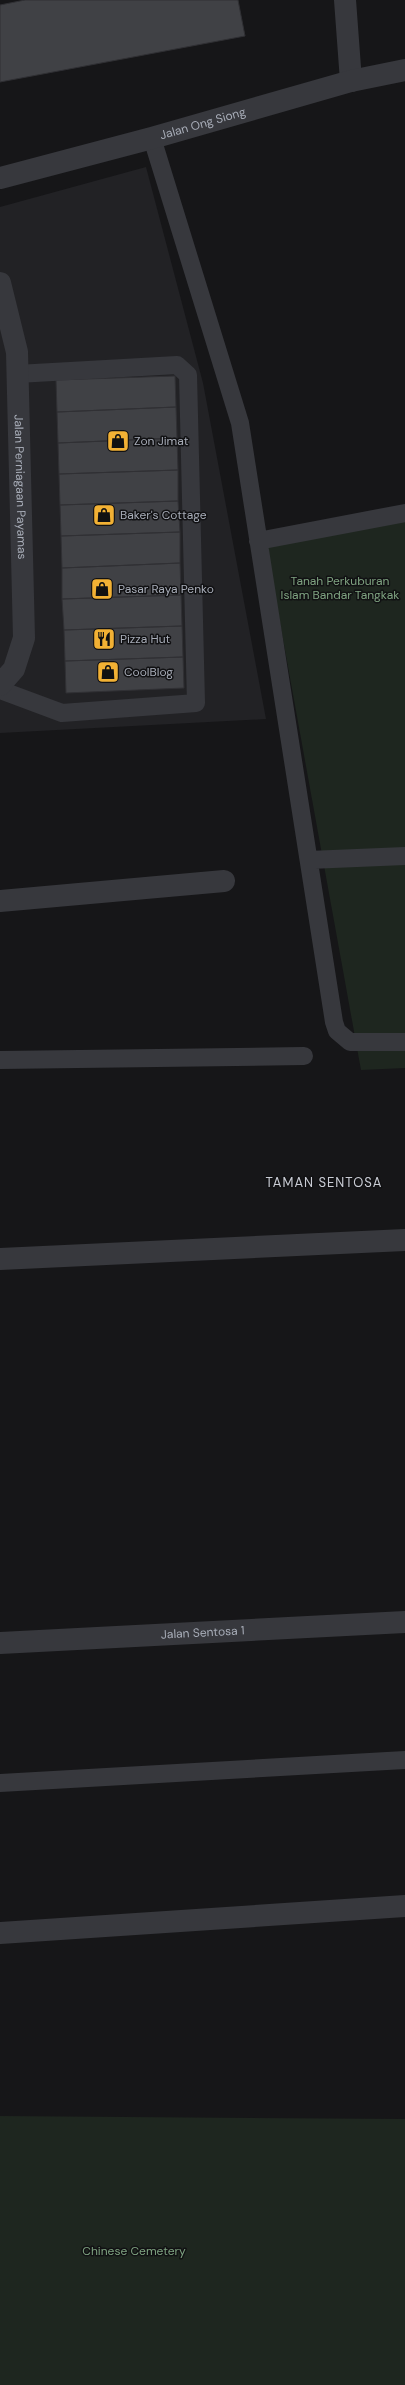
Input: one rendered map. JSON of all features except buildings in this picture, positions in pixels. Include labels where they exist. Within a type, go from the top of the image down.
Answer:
[{"type":"street","points":[[345,0],[351,81]]},
{"type":"street","name":"Jalan Ong Siong","points":[[0,178],[152,138],[351,81],[405,70]]},
{"type":"street","name":"Jalan Perniagaan Payamas","points":[[0,283],[17,352],[24,638],[14,669],[0,685]]},
{"type":"street","points":[[0,901],[224,881]]},
{"type":"street","points":[[0,1259],[405,1240]]},
{"type":"street","name":"Jalan Sentosa 1","points":[[0,1643],[405,1622]]},
{"type":"street","points":[[0,1932],[405,1906]]},
{"type":"lane","points":[[152,138],[240,423],[337,1031],[350,1042],[405,1042]]},
{"type":"lane","points":[[0,690],[62,713],[196,704],[188,376],[177,365],[17,374]]},
{"type":"lane","points":[[258,541],[405,513]]},
{"type":"lane","points":[[309,860],[405,856]]},
{"type":"lane","points":[[0,1060],[304,1056]]},
{"type":"lane","points":[[0,1783],[405,1760]]},
{"type":"shaded area","points":[[146,167],[203,383],[266,719],[0,733],[0,207]]},
{"type":"green space","name":"Tanah Perkuburan Islam Bandar Tangkak","points":[[405,508],[405,1068],[361,1070],[264,534]]},
{"type":"green space","name":"Chinese Cemetery","points":[[0,2116],[405,2119],[405,2385],[0,2385]]},
{"type":"place","name":"Zon Jimat","points":[[118,441]]},
{"type":"place","name":"Baker's Cottage","points":[[104,515]]},
{"type":"place","name":"Pasar Raya Penko","points":[[102,589]]},
{"type":"place","name":"Pizza Hut","points":[[104,639]]},
{"type":"place","name":"CoolBlog","points":[[108,672]]},
{"type":"district","name":"TAMAN SENTOSA","points":[[324,1182]]}]
